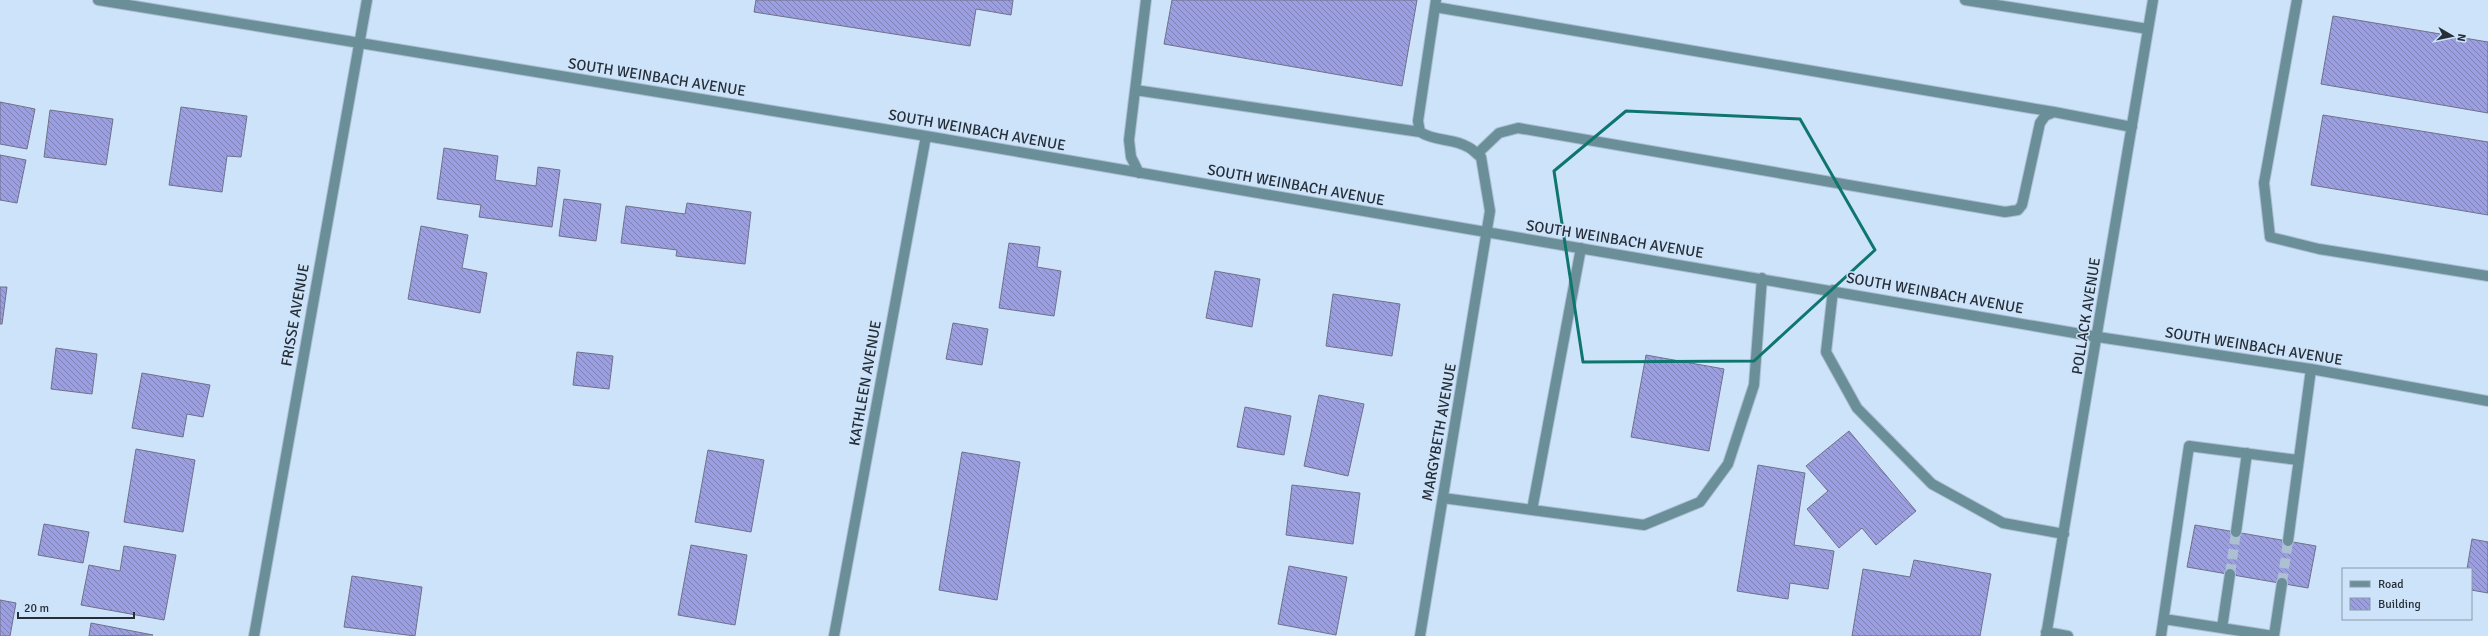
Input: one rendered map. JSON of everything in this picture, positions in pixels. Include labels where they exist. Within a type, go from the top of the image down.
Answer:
[{"type":"street","name":"SOUTH WEINBACH AVENUE","points":[[98,0],[926,136],[1488,233],[1833,290],[2098,337],[2311,369],[2488,401]]},
{"type":"street","name":"FRISSE AVENUE","points":[[254,636],[358,43],[367,0]]},
{"type":"street","points":[[1139,173],[1131,157],[1130,140],[1146,0]]},
{"type":"street","points":[[1965,0],[2148,29]]},
{"type":"street","name":"POLLACK AVENUE","points":[[2046,634],[2098,337],[2153,0]]},
{"type":"street","points":[[2297,0],[2264,183],[2270,237],[2319,249],[2488,276]]},
{"type":"street","points":[[1420,132],[1418,121],[1419,104],[1436,3],[2132,127]]},
{"type":"street","points":[[1135,90],[1420,132],[1430,138],[1468,146],[1477,154],[1499,133],[1518,128],[2005,212],[2018,210],[2022,205],[2040,123],[2045,116],[2054,112]]},
{"type":"street","name":"KATHLEEN AVENUE","points":[[834,636],[926,136]]},
{"type":"street","name":"MARGYBETH AVENUE","points":[[1420,636],[1488,233],[1490,198],[1481,157],[1477,154]]},
{"type":"street","points":[[1532,510],[1581,248]]},
{"type":"street","points":[[1444,498],[1644,525],[1700,502],[1728,464],[1754,386],[1762,278]]},
{"type":"street","points":[[1833,290],[1826,352],[1857,408],[1932,484],[2003,523],[2064,534]]},
{"type":"street","points":[[2288,541],[2311,369]]},
{"type":"street","points":[[2161,636],[2189,446],[2298,460]]},
{"type":"street","points":[[2236,532],[2247,453]]},
{"type":"street","points":[[2222,628],[2230,574]]},
{"type":"street","points":[[2164,619],[2274,636],[2282,583]]},
{"type":"street","points":[[2046,634],[2068,636]]},
{"type":"highlighted area","points":[[1626,111],[1800,119],[1875,250],[1754,361],[1583,362],[1554,171]]},
{"type":"building","points":[[756,0],[1013,0],[1011,15],[976,9],[970,46],[754,12]]},
{"type":"building","points":[[1172,0],[1417,0],[1402,86],[1164,44]]},
{"type":"building","points":[[2333,16],[2488,42],[2488,113],[2321,84]]},
{"type":"building","points":[[0,102],[35,109],[27,149],[0,144]]},
{"type":"building","points":[[181,107],[247,116],[241,157],[227,156],[222,192],[169,185]]},
{"type":"building","points":[[50,110],[113,119],[106,165],[44,157]]},
{"type":"building","points":[[2323,115],[2488,142],[2488,215],[2311,185]]},
{"type":"building","points":[[444,148],[498,156],[495,180],[536,186],[538,167],[560,170],[552,227],[479,217],[481,205],[437,199]]},
{"type":"building","points":[[0,155],[26,160],[17,203],[0,200]]},
{"type":"building","points":[[564,199],[601,204],[596,241],[559,236]]},
{"type":"building","points":[[687,203],[751,212],[745,264],[676,256],[677,250],[621,243],[626,206],[685,214]]},
{"type":"building","points":[[421,226],[468,235],[462,268],[487,273],[480,313],[408,299]]},
{"type":"building","points":[[1009,243],[1040,247],[1037,267],[1061,271],[1054,316],[999,308]]},
{"type":"building","points":[[1215,271],[1260,279],[1252,327],[1206,318]]},
{"type":"building","points":[[0,287],[7,287],[2,324],[0,324]]},
{"type":"building","points":[[1333,294],[1400,304],[1392,356],[1326,346]]},
{"type":"building","points":[[953,323],[988,329],[982,365],[946,359]]},
{"type":"building","points":[[56,348],[97,354],[92,394],[51,389]]},
{"type":"building","points":[[577,352],[613,356],[609,389],[573,385]]},
{"type":"building","points":[[1646,355],[1724,369],[1709,451],[1631,437]]},
{"type":"building","points":[[142,373],[210,385],[203,417],[187,414],[183,437],[132,428]]},
{"type":"building","points":[[1319,395],[1364,404],[1348,476],[1304,466]]},
{"type":"building","points":[[1245,407],[1291,416],[1284,455],[1237,447]]},
{"type":"building","points":[[1849,431],[1916,511],[1876,545],[1862,528],[1839,548],[1807,509],[1828,491],[1806,466]]},
{"type":"building","points":[[136,449],[195,460],[183,532],[124,522]]},
{"type":"building","points":[[708,450],[764,460],[751,532],[695,522]]},
{"type":"building","points":[[962,452],[1020,462],[997,600],[939,590]]},
{"type":"building","points":[[1758,465],[1805,473],[1794,545],[1834,551],[1828,589],[1790,583],[1788,599],[1737,591]]},
{"type":"building","points":[[1292,485],[1360,493],[1353,544],[1286,535]]},
{"type":"building","points":[[44,524],[89,532],[83,563],[38,555]]},
{"type":"building","points":[[2195,525],[2316,546],[2308,588],[2187,567]]},
{"type":"building","points":[[2472,539],[2488,542],[2488,593],[2472,590],[2472,568],[2467,568]]},
{"type":"building","points":[[691,545],[747,555],[735,625],[678,615]]},
{"type":"building","points":[[124,546],[176,555],[164,620],[81,605],[89,565],[120,571]]},
{"type":"building","points":[[1914,560],[1991,574],[1980,636],[1852,636],[1863,569],[1910,577]]},
{"type":"building","points":[[1289,566],[1347,577],[1336,635],[1278,624]]},
{"type":"building","points":[[352,576],[422,587],[415,636],[344,627]]},
{"type":"building","points":[[0,600],[16,603],[10,636],[0,636]]},
{"type":"building","points":[[91,623],[153,635],[89,636]]},
{"type":"tunnel","points":[[2230,574],[2236,532]]},
{"type":"tunnel","points":[[2282,583],[2288,541]]}]
